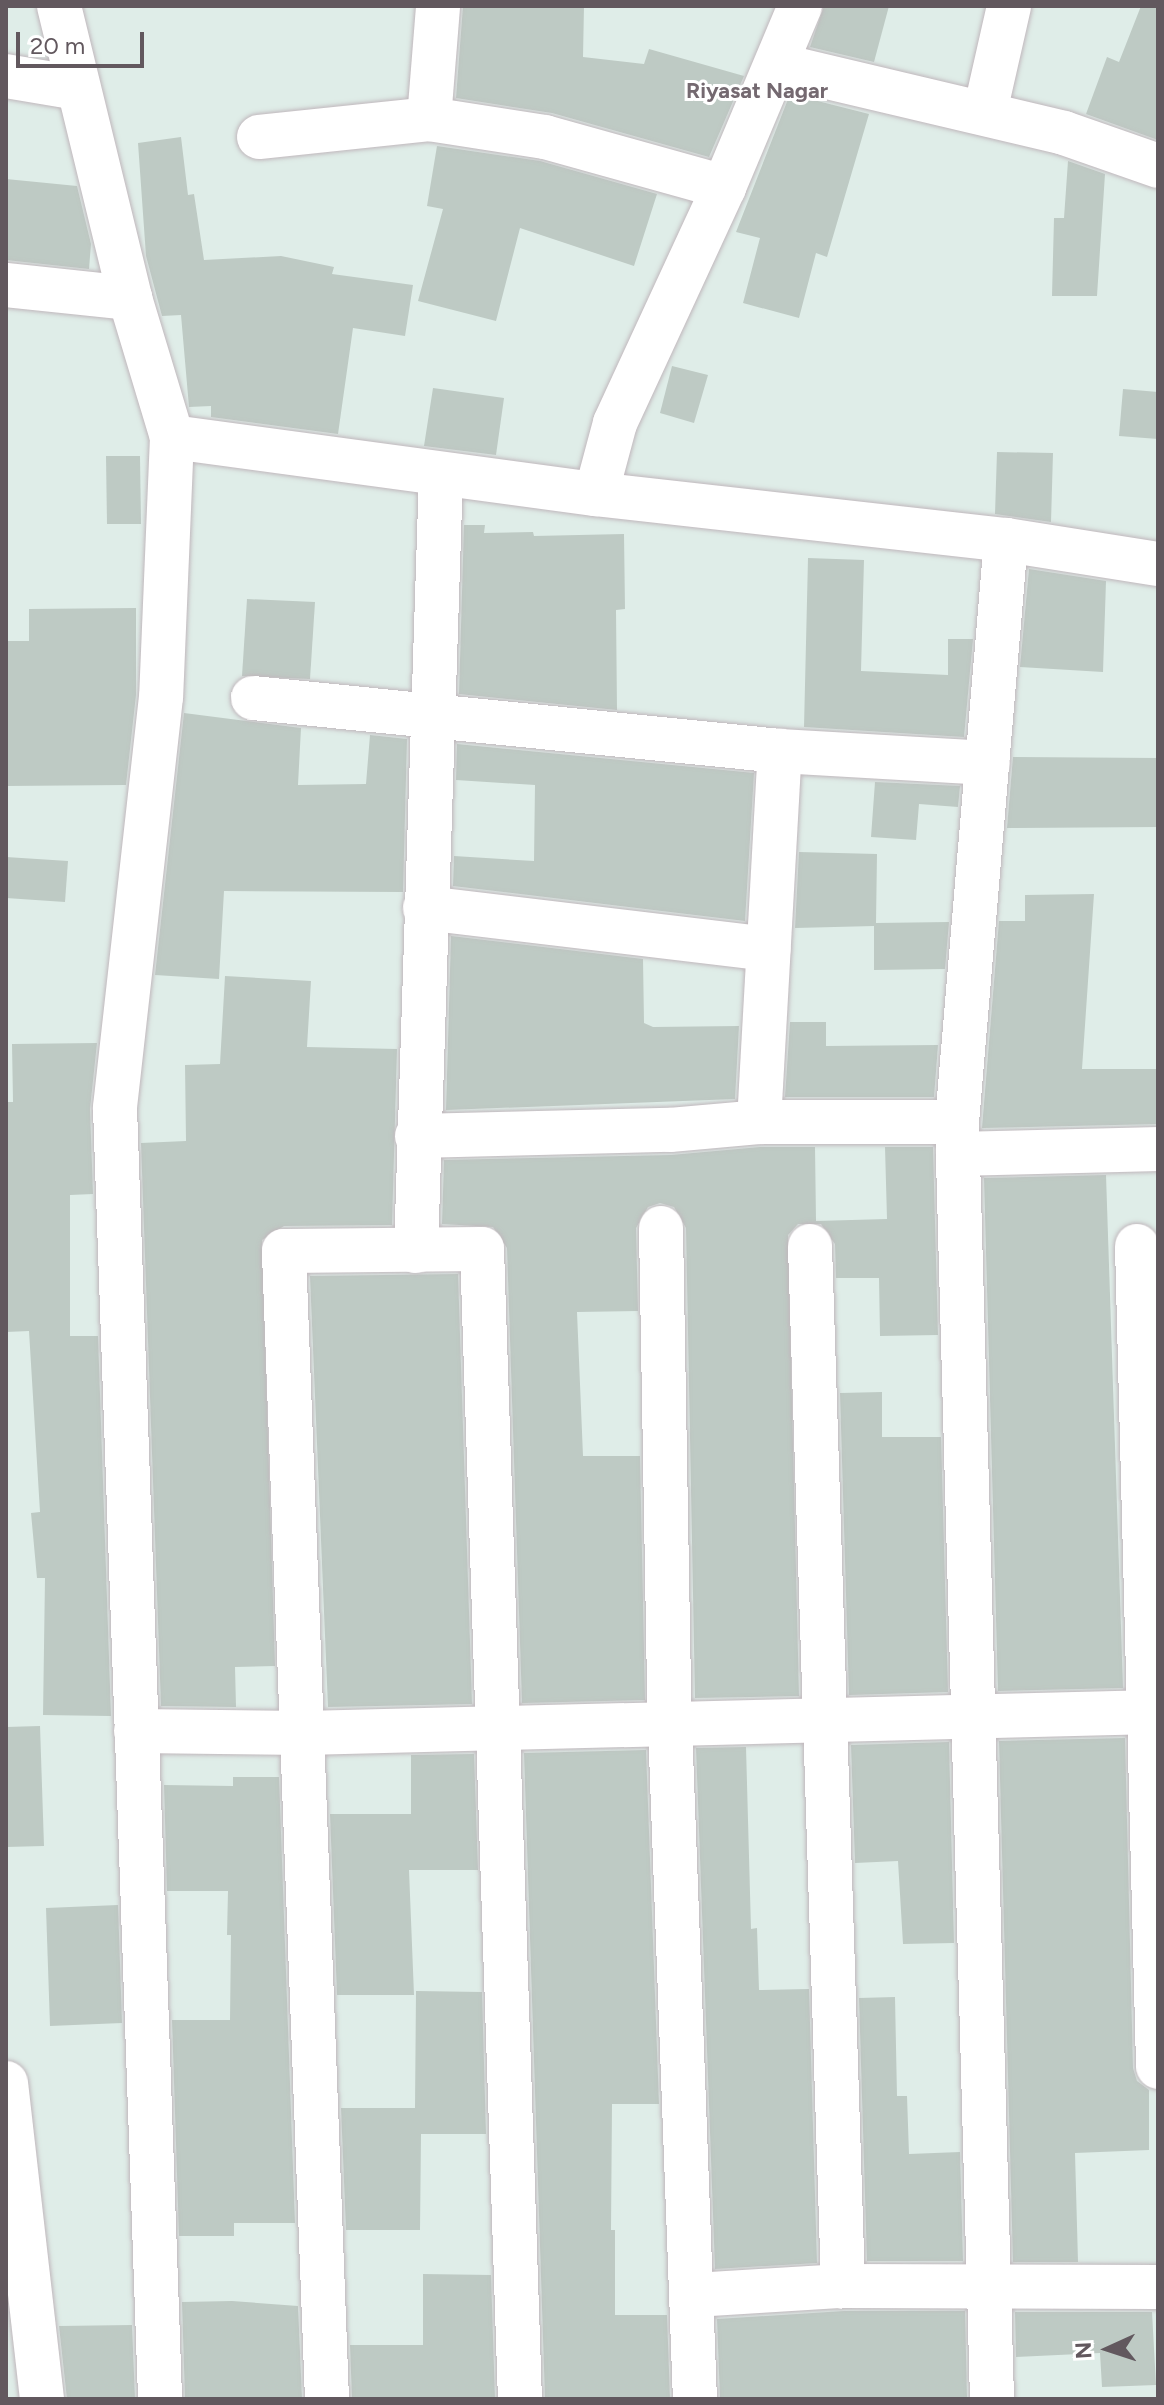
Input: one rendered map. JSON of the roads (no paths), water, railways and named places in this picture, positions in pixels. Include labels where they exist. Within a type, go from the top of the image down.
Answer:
[{"type":"street","points":[[59,6],[130,298],[172,437],[161,697],[115,1108],[160,2399]]},
{"type":"street","points":[[429,119],[438,6]]},
{"type":"street","points":[[596,494],[615,423],[724,187],[800,6]]},
{"type":"street","points":[[985,112],[1009,6]]},
{"type":"street","points":[[777,65],[985,112],[1158,166]]},
{"type":"street","points":[[6,76],[77,88]]},
{"type":"street","points":[[259,137],[429,119],[545,137],[724,187]]},
{"type":"street","points":[[6,285],[130,298]]},
{"type":"street","points":[[172,437],[596,494],[1006,540],[1158,564]]},
{"type":"street","points":[[416,1251],[417,1136],[441,474]]},
{"type":"street","points":[[992,2399],[976,1716],[958,1138],[1006,540]]},
{"type":"street","points":[[253,698],[780,751],[988,763]]},
{"type":"street","points":[[759,1122],[780,751]]},
{"type":"street","points":[[425,908],[769,949]]},
{"type":"street","points":[[417,1136],[670,1130],[759,1122],[958,1138],[1158,1149]]},
{"type":"street","points":[[661,1228],[670,1725],[694,2295],[695,2399]]},
{"type":"street","points":[[810,1246],[843,2286]]},
{"type":"street","points":[[1137,1246],[1153,1712],[1158,2067]]},
{"type":"street","points":[[327,2399],[284,1251],[482,1249],[520,2399]]},
{"type":"street","points":[[136,1731],[304,1733],[496,1725],[823,1723],[1153,1712]]},
{"type":"street","points":[[6,2083],[17,2276],[42,2399]]},
{"type":"street","points":[[694,2295],[843,2286],[1158,2287]]},
{"type":"district","name":"Riyasat Nagar","points":[[757,91]]}]
